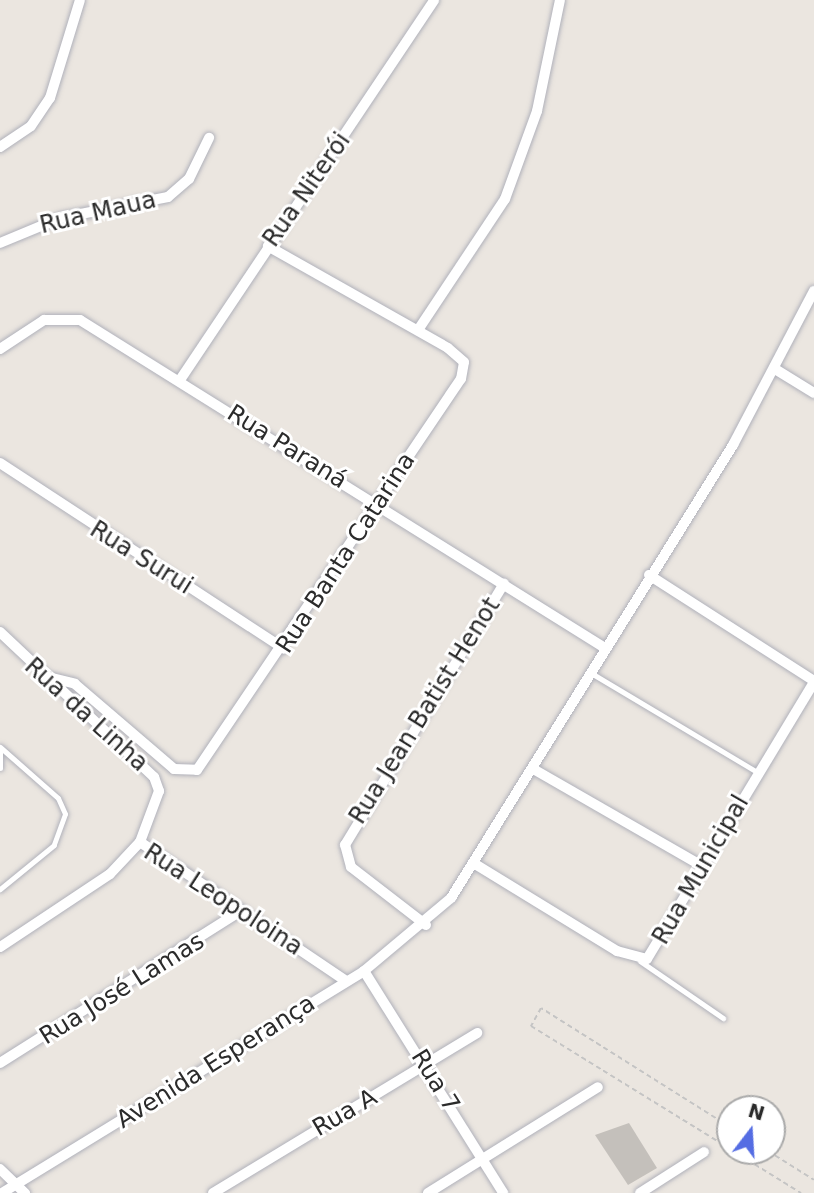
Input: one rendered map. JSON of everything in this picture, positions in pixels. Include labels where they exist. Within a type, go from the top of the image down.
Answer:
[{"type":"street","points":[[0,147],[32,126],[50,98],[80,0]]},
{"type":"street","name":"Rua Niterói","points":[[180,380],[434,0]]},
{"type":"street","points":[[418,330],[505,199],[537,111],[560,0]]},
{"type":"street","name":"Rua Maua","points":[[0,243],[60,218],[168,197],[189,179],[209,138]]},
{"type":"street","name":"Rua Banta Catarina","points":[[40,675],[75,684],[155,756],[190,773],[205,764],[284,649],[464,373],[463,359],[418,330],[268,246]]},
{"type":"street","points":[[426,925],[475,864],[535,770],[605,648],[775,369],[814,291]]},
{"type":"street","name":"Rua Paraná","points":[[0,349],[44,320],[69,316],[180,380],[605,648]]},
{"type":"street","points":[[775,369],[814,393]]},
{"type":"street","name":"Rua Surui","points":[[0,463],[284,649]]},
{"type":"street","name":"Rua Municipal","points":[[475,864],[640,961],[657,949],[757,772],[814,681],[649,575]]},
{"type":"street","name":"Rua Jean Batist Henot","points":[[426,925],[351,867],[345,845],[504,584]]},
{"type":"street","name":"Rua da Linha","points":[[0,632],[40,675],[154,776],[158,802],[140,842]]},
{"type":"street","points":[[535,770],[702,866]]},
{"type":"street","name":"Rua Leopoloina","points":[[0,947],[93,888],[140,842],[346,981]]},
{"type":"street","name":"Rua José Lamas","points":[[0,1063],[242,910]]},
{"type":"street","name":"Avenida Esperança","points":[[2,1193],[364,971],[426,925]]},
{"type":"street","name":"Rua 7","points":[[364,971],[426,1064],[503,1193]]},
{"type":"street","name":"Rua A","points":[[213,1193],[477,1033]]},
{"type":"street","points":[[428,1193],[598,1087]]},
{"type":"street","points":[[640,1193],[704,1152]]},
{"type":"street","points":[[0,1169],[25,1193]]},
{"type":"lane","points":[[591,673],[757,772]]},
{"type":"lane","points":[[0,747],[58,798],[65,814],[54,845],[0,889]]},
{"type":"lane","points":[[0,752],[0,768]]},
{"type":"lane","points":[[640,961],[723,1018]]},
{"type":"path","points":[[716,1118],[541,1008],[531,1026],[716,1141]]},
{"type":"path","points":[[786,1162],[814,1180]]},
{"type":"path","points":[[755,1165],[801,1193]]},
{"type":"building","points":[[629,1123],[657,1168],[628,1185],[595,1135]]}]
